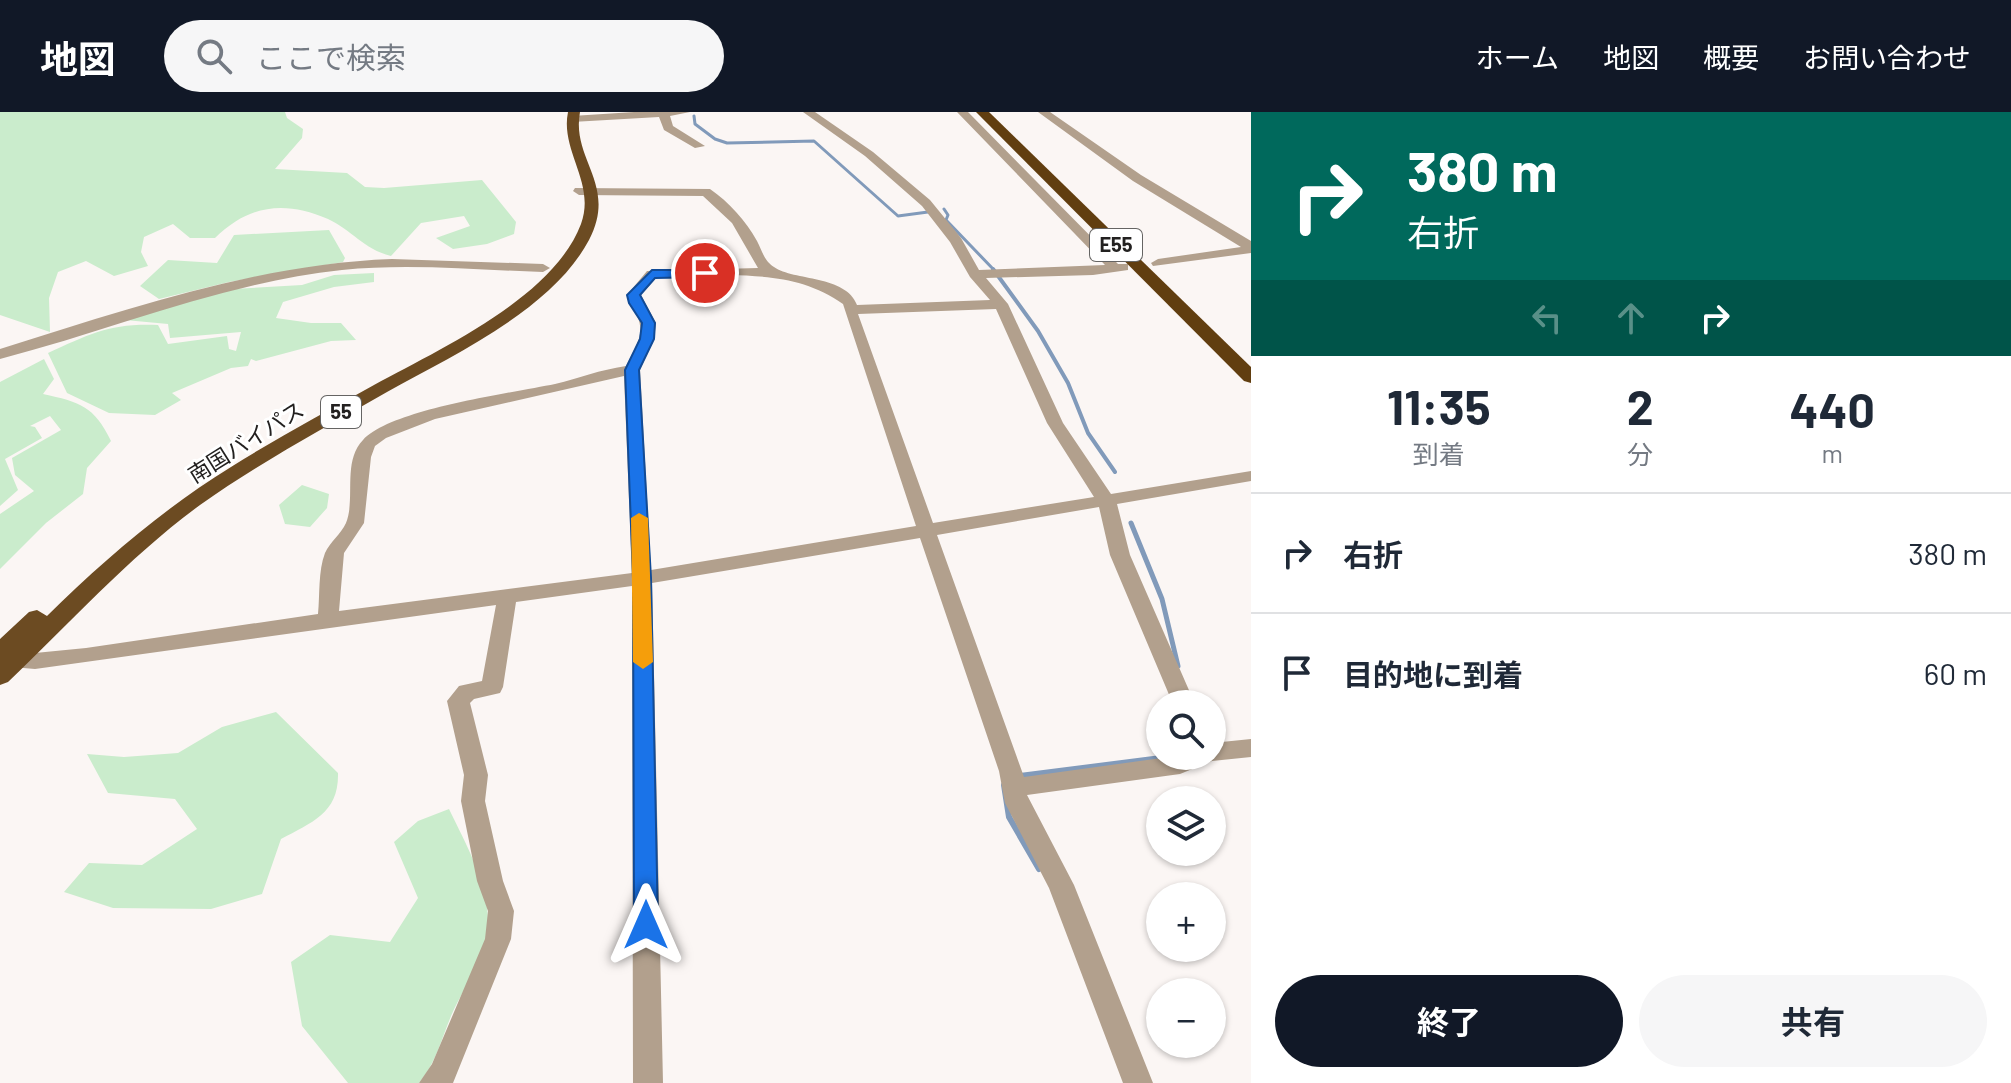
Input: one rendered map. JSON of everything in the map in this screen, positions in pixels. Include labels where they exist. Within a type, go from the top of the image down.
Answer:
[{"type":"highway","name":"E55","points":[[982,112],[1251,377]]},
{"type":"highway","points":[[569,114],[586,190]]},
{"type":"highway","name":"南国バイパス","points":[[4,662],[107,556],[184,495],[302,420],[484,317],[525,287],[574,225],[586,190]]},
{"type":"highway","name":"南国バイパス","points":[[4,662],[155,529],[250,465],[471,337],[534,295],[563,266],[578,243],[593,207],[586,190]]},
{"type":"street","points":[[569,114],[685,112]]},
{"type":"street","points":[[808,112],[869,154],[926,203],[956,241],[975,274],[1001,304],[1055,423],[1107,502],[1120,555],[1178,690]]},
{"type":"street","points":[[962,112],[1121,267],[1093,271],[975,274]]},
{"type":"street","points":[[1043,112],[1137,178],[1251,248]]},
{"type":"street","points":[[669,113],[668,128],[699,146]]},
{"type":"street","points":[[586,190],[706,192],[720,202],[749,239],[758,262],[771,272]]},
{"type":"street","points":[[1158,263],[1251,248]]},
{"type":"street","points":[[0,354],[212,289],[298,272],[364,264],[543,268]]},
{"type":"street","points":[[648,1083],[642,578],[632,370],[647,339],[649,323],[635,303],[634,295],[652,274],[771,272],[829,289],[850,303],[849,309],[1014,780],[1017,803],[1061,885],[1138,1083]]},
{"type":"street","points":[[849,309],[874,311],[1001,304]]},
{"type":"street","points":[[328,620],[335,552],[355,523],[362,457],[368,444],[380,434],[429,416],[507,396],[560,388],[596,375],[632,370]]},
{"type":"street","points":[[4,662],[86,656],[642,578],[1251,476]]},
{"type":"street","points":[[434,1083],[442,1074],[498,939],[501,911],[487,867],[473,801],[476,775],[458,701],[467,692],[492,687],[507,597]]},
{"type":"street","points":[[1226,751],[1251,748]]},
{"type":"street","points":[[1014,780],[1052,780],[1146,769]]},
{"type":"green space","points":[[0,112],[285,112],[287,118],[303,129],[302,138],[275,169],[347,173],[365,187],[482,180],[516,222],[514,234],[487,244],[453,249],[436,238],[470,226],[464,216],[421,223],[391,256],[373,249],[328,219],[297,209],[254,212],[215,238],[190,238],[173,224],[144,237],[141,252],[148,266],[114,276],[86,261],[58,272],[49,298],[50,332],[0,315]]},
{"type":"green space","points":[[329,230],[345,258],[343,262],[229,282],[159,299],[140,286],[168,260],[217,263],[234,235]]},
{"type":"green space","points":[[374,273],[374,282],[334,287],[283,302],[276,318],[341,323],[356,340],[331,341],[256,361],[251,359],[248,366],[231,368],[172,393],[181,400],[155,415],[109,413],[67,393],[48,353],[101,331],[141,325],[158,325],[168,344],[227,336],[229,349],[236,351],[241,332],[170,338],[168,324],[125,320],[232,289],[302,285],[334,275]]},
{"type":"green space","points":[[44,359],[54,379],[43,394],[84,407],[98,420],[111,441],[87,468],[83,494],[46,523],[0,569],[0,514],[34,491],[15,475],[12,458],[61,430],[50,416],[30,426],[35,427],[42,438],[5,459],[18,490],[0,506],[0,382]]},
{"type":"green space","points":[[302,485],[329,494],[327,508],[310,527],[285,524],[279,505]]},
{"type":"green space","points":[[276,712],[338,773],[337,787],[334,798],[322,815],[281,839],[262,894],[211,909],[113,908],[64,892],[89,863],[142,865],[197,829],[175,799],[108,793],[87,754],[124,757],[178,753],[222,727]]},
{"type":"green space","points":[[449,809],[475,864],[486,902],[488,922],[480,961],[454,1009],[434,1059],[419,1083],[348,1083],[302,1026],[291,962],[330,935],[390,942],[418,898],[394,842],[418,821]]},
{"type":"waterway","points":[[694,116],[695,124],[715,139],[727,143],[814,141],[898,216],[928,212]]},
{"type":"waterway","points":[[944,209],[948,215],[946,220],[995,271]]},
{"type":"waterway","points":[[993,269],[1038,331],[1068,383],[1088,433],[1115,472]]},
{"type":"waterway","points":[[1131,523],[1162,599],[1178,666]]},
{"type":"waterway","points":[[1020,776],[1146,760]]},
{"type":"waterway","points":[[1004,785],[1009,817],[1039,869]]},
{"type":"slow traffic","points":[[639,518],[643,662]]},
{"type":"route","points":[[646,925],[642,578],[632,370],[647,339],[649,323],[635,303],[634,295],[652,274],[705,273]]}]
